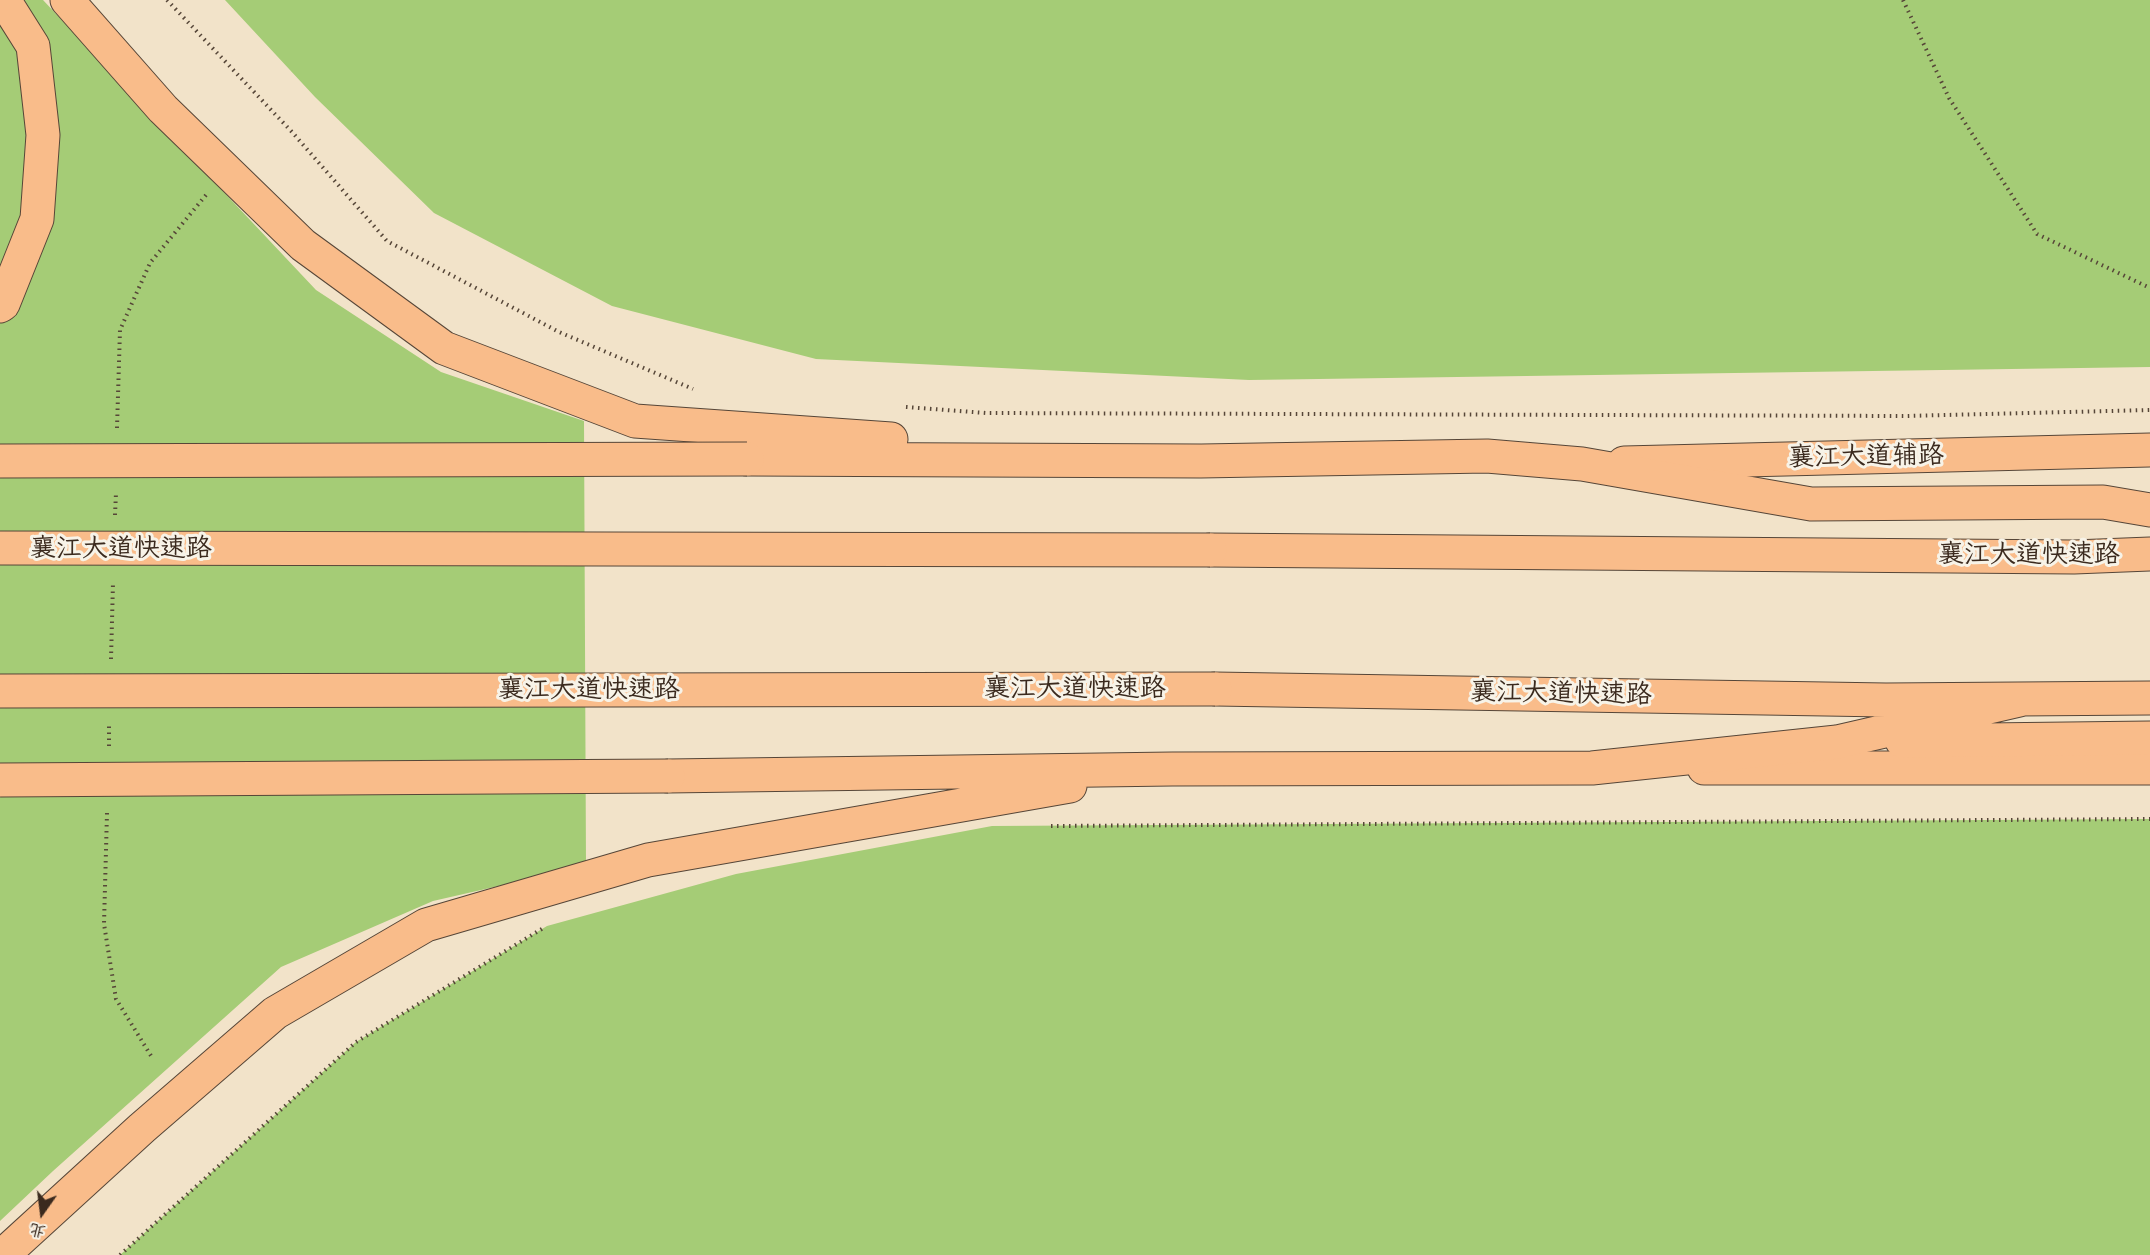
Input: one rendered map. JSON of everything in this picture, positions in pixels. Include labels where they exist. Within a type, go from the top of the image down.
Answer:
[{"type":"main road","points":[[0,306],[3,304],[37,219],[43,135],[33,46],[4,0]]},
{"type":"main road","points":[[67,0],[163,110],[303,245],[444,348],[636,421],[1202,461]]},
{"type":"main road","name":"襄江大道辅路","points":[[1582,464],[2150,450]]},
{"type":"main road","points":[[0,461],[747,459],[1202,461],[1487,456],[1582,464],[1811,504],[2150,503]]},
{"type":"main road","points":[[2103,502],[2150,510]]},
{"type":"main road","name":"襄江大道快速路","points":[[0,548],[1210,550],[2074,557],[2150,554]]},
{"type":"main road","name":"襄江大道快速路","points":[[0,691],[1215,689],[1875,700],[2150,698]]},
{"type":"main road","points":[[1837,742],[2024,699]]},
{"type":"main road","points":[[1592,768],[1837,742],[2150,738]]},
{"type":"main road","points":[[0,780],[668,776],[1172,769],[2150,768]]},
{"type":"main road","points":[[3,1255],[142,1128],[275,1013],[426,925],[648,860],[1172,769]]},
{"type":"path","points":[[167,0],[292,132],[387,241],[559,332],[699,392]]},
{"type":"path","points":[[1903,0],[1949,98],[2037,234],[2150,288]]},
{"type":"path","points":[[117,437],[120,330],[150,263],[207,192]]},
{"type":"path","points":[[894,406],[986,413],[1905,417],[2150,410]]},
{"type":"path","points":[[115,520],[116,484]]},
{"type":"path","points":[[111,663],[113,579]]},
{"type":"path","points":[[108,758],[110,722]]},
{"type":"path","points":[[107,806],[104,924],[116,999],[153,1059]]},
{"type":"path","points":[[1040,826],[2150,819]]},
{"type":"path","points":[[120,1255],[356,1042],[547,926]]},
{"type":"green space","points":[[0,0],[43,0],[316,290],[441,372],[584,421],[586,866],[433,901],[281,967],[0,1221]]},
{"type":"green space","points":[[225,0],[2150,0],[2150,367],[1249,380],[816,359],[612,306],[434,213],[315,97]]},
{"type":"green space","points":[[2150,819],[2150,1255],[120,1255],[356,1042],[547,926],[736,874],[992,826]]}]
